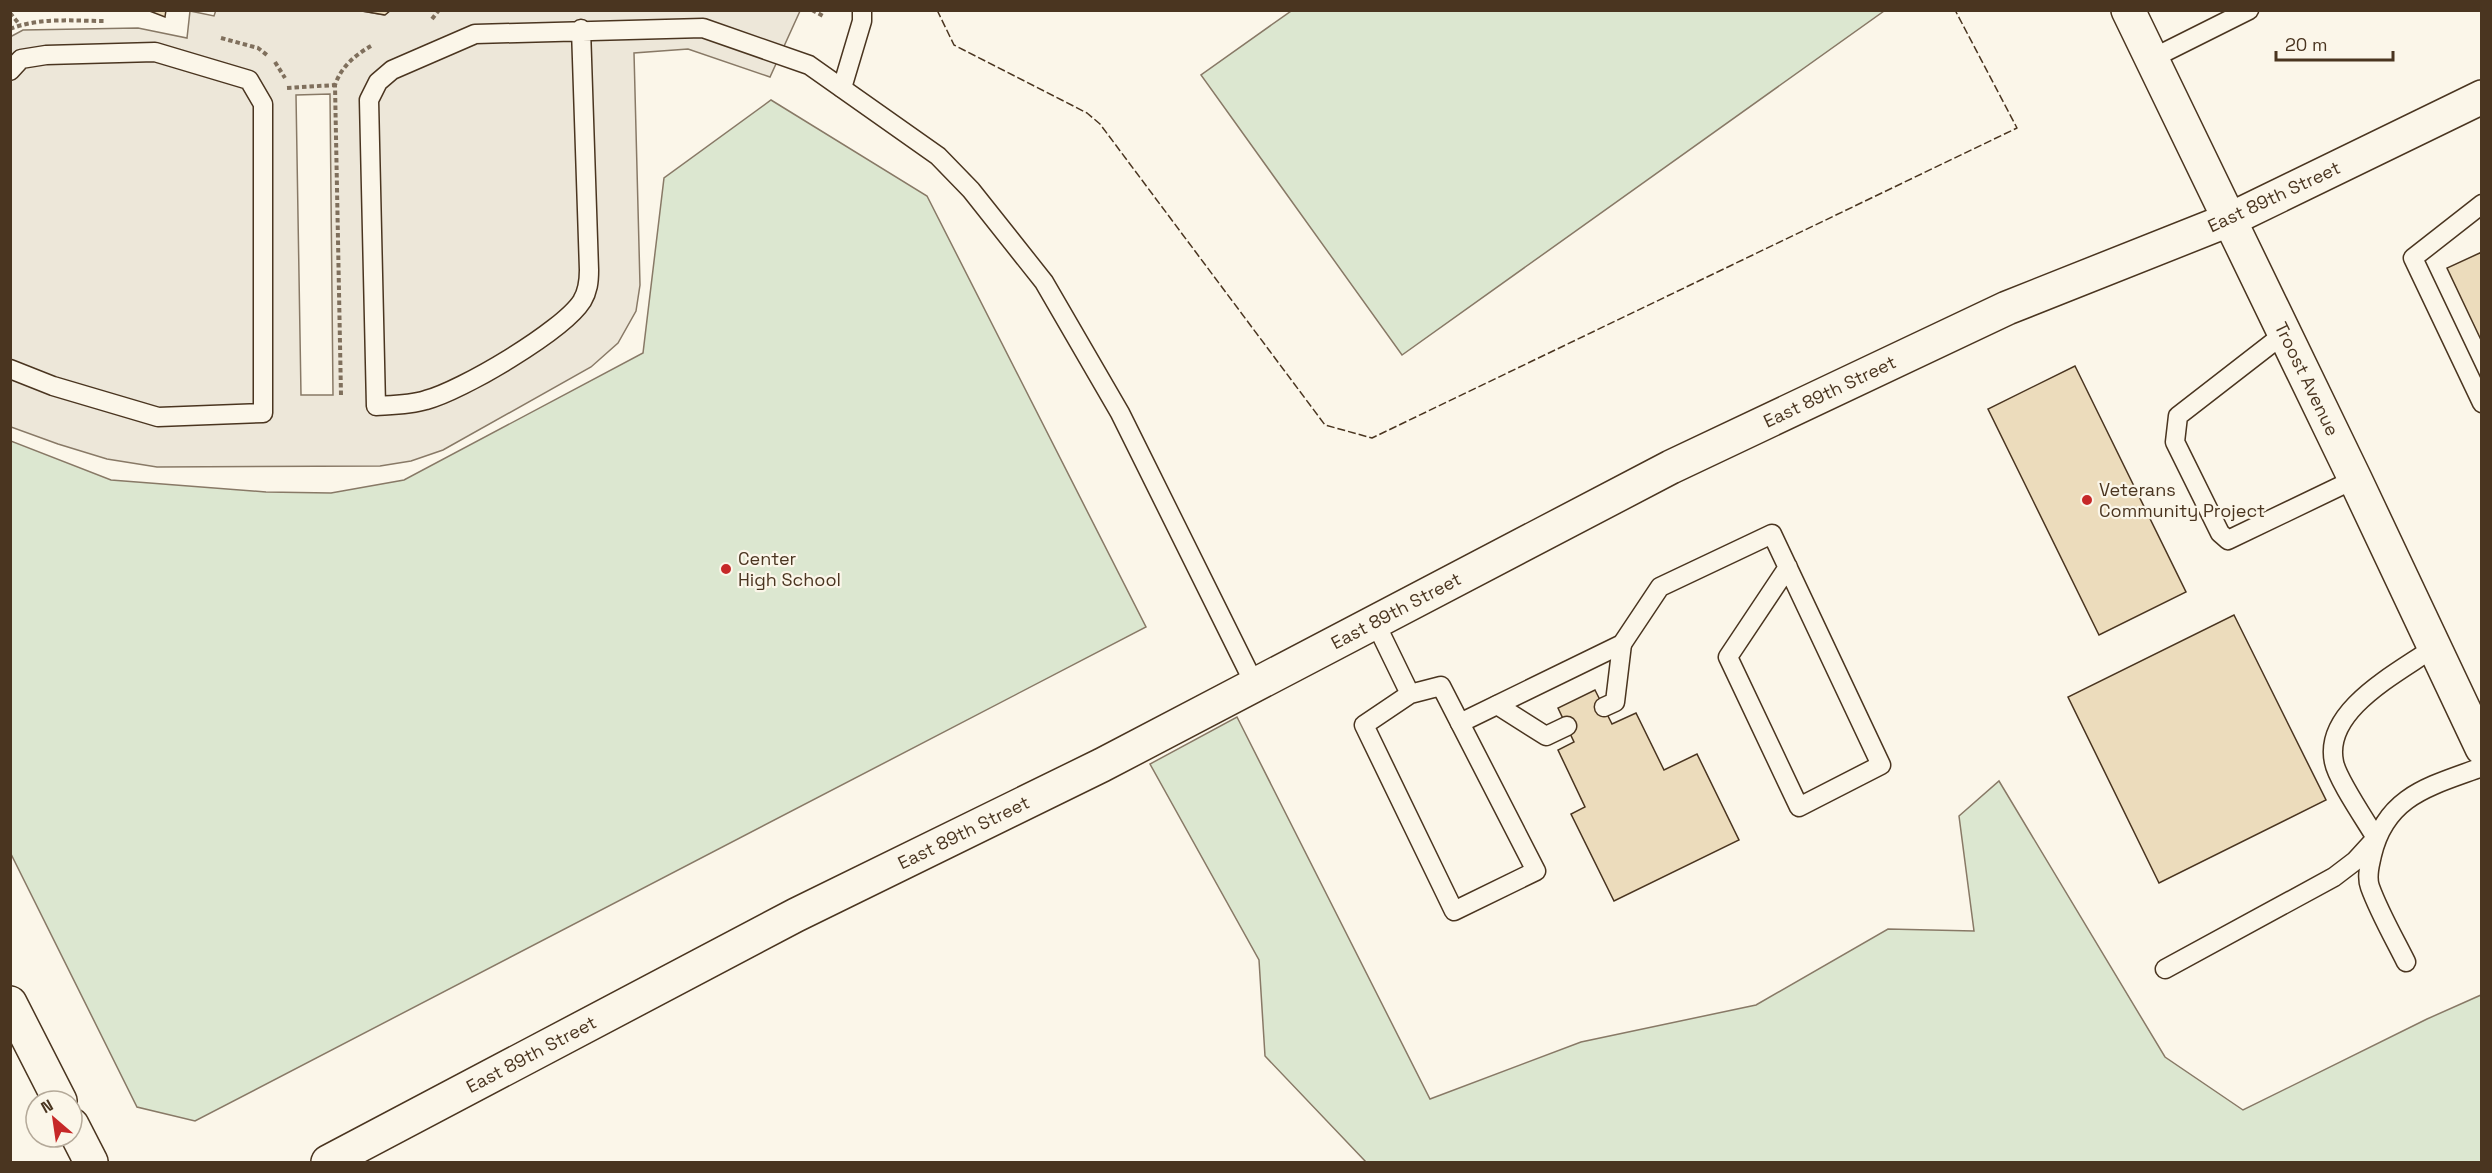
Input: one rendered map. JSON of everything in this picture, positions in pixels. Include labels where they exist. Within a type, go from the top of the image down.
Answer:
[{"type":"street","name":"Troost Avenue","points":[[2128,10],[2355,478],[2481,748]]},
{"type":"street","name":"East 89th Street","points":[[328,1162],[796,915],[1102,765],[1671,467],[2007,308],[2231,219],[2481,97]]},
{"type":"street","points":[[10,1003],[54,1089]]},
{"type":"street","points":[[84,1148],[91,1162]]},
{"type":"lane","points":[[842,88],[862,21],[862,10]]},
{"type":"lane","points":[[2153,58],[2249,10]]},
{"type":"lane","points":[[581,29],[589,270],[588,289],[582,302],[568,318],[550,332],[488,371],[429,400],[410,404],[376,406],[369,100],[378,82],[392,70],[475,34],[581,29],[703,28],[809,65],[939,156],[972,190],[1044,282],[1120,413],[1255,685]]},
{"type":"lane","points":[[10,71],[21,59],[155,52],[249,80],[263,104],[263,413],[158,417],[53,386],[10,369]]},
{"type":"lane","points":[[2481,204],[2413,258],[2481,403]]},
{"type":"lane","points":[[2285,333],[2178,416],[2175,442],[2220,533],[2228,540],[2355,478]]},
{"type":"lane","points":[[1604,707],[1615,702],[1622,644],[1660,587],[1772,534],[1788,567],[1881,765],[1798,807],[1728,657],[1788,567]]},
{"type":"lane","points":[[1375,622],[1410,694]]},
{"type":"lane","points":[[1460,723],[1622,644]]},
{"type":"lane","points":[[2406,962],[2369,885],[2368,871],[2376,838],[2334,764],[2332,743],[2340,724],[2363,697],[2433,648]]},
{"type":"lane","points":[[1441,686],[1536,871],[1454,911],[1364,725],[1410,694],[1441,686]]},
{"type":"lane","points":[[1497,705],[1546,736],[1567,726]]},
{"type":"lane","points":[[2165,969],[2334,877],[2355,861],[2376,838],[2396,808],[2410,796],[2481,767]]},
{"type":"path","points":[[812,10],[825,17]]},
{"type":"path","points":[[10,13],[20,25]]},
{"type":"path","points":[[10,29],[40,21],[106,21]]},
{"type":"path","points":[[218,37],[258,48],[279,66],[286,80],[286,100]]},
{"type":"path","points":[[286,88],[335,85]]},
{"type":"green space","points":[[1291,11],[1884,11],[1402,355],[1201,75]]},
{"type":"green space","points":[[771,100],[927,196],[1146,627],[195,1121],[137,1107],[11,854],[11,441],[111,480],[266,492],[331,493],[404,480],[643,353],[664,178]]},
{"type":"green space","points":[[1237,717],[1430,1099],[1581,1042],[1756,1005],[1888,929],[1974,931],[1959,816],[1999,781],[2165,1057],[2243,1110],[2427,1019],[2481,995],[2481,1162],[1366,1162],[1265,1056],[1259,960],[1150,764]]},
{"type":"shaded area","points":[[216,10],[356,10],[384,15],[391,10],[800,11],[770,77],[688,49],[634,53],[640,285],[636,311],[618,343],[591,367],[443,450],[411,461],[380,466],[157,467],[107,459],[11,427],[10,37],[23,30],[138,28],[187,38],[190,11],[214,16]],"holes":[[[330,94],[333,395],[301,395],[296,95]]]},
{"type":"building","points":[[147,10],[166,10],[165,17]]},
{"type":"building","points":[[356,10],[391,10],[385,15]]},
{"type":"building","points":[[2482,252],[2482,342],[2447,268]]},
{"type":"building","name":"Veterans Community Project","points":[[2075,366],[2186,592],[2099,635],[1988,409]]},
{"type":"building","points":[[2234,615],[2326,800],[2159,883],[2068,697]]},
{"type":"building","points":[[1595,690],[1612,724],[1636,713],[1664,770],[1697,754],[1739,840],[1614,901],[1571,814],[1585,807],[1558,750],[1574,742],[1558,708]]},
{"type":"fence","points":[[937,10],[954,45],[1087,113],[1100,124],[1325,425],[1372,438],[2017,128],[1955,10]]},
{"type":"place","name":"Veterans Community Project","points":[[2087,500]]},
{"type":"place","name":"Center High School","points":[[726,569]]}]
